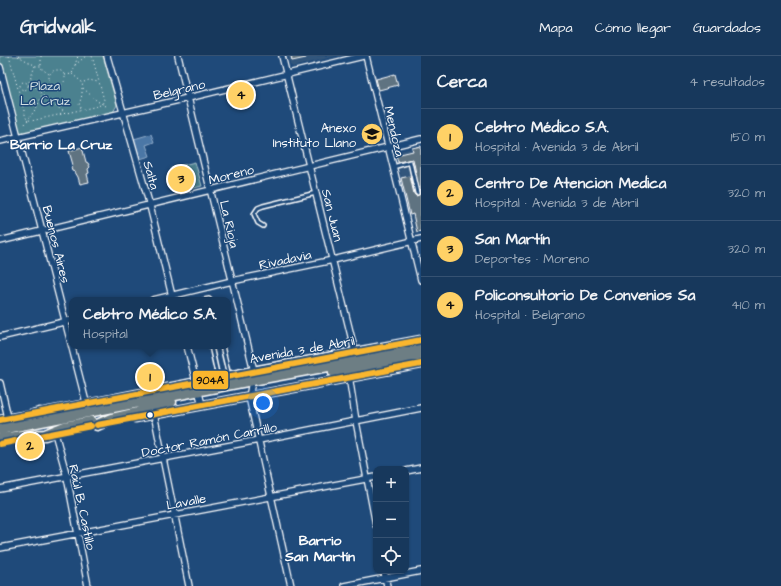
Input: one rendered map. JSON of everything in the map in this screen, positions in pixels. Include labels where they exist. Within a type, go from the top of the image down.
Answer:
[{"type":"highway","name":"Avenida 3 de Abril","points":[[170,399],[351,365],[421,348]]},
{"type":"highway","name":"Avenida 3 de Abril","points":[[351,365],[421,356]]},
{"type":"highway","points":[[8,428],[50,434],[91,416],[107,404],[170,399]]},
{"type":"highway","points":[[91,416],[111,419],[137,413],[170,399]]},
{"type":"highway","points":[[0,439],[8,428],[40,413]]},
{"type":"highway","name":"Avenida 3 de Abril","points":[[0,429],[91,416]]},
{"type":"highway","name":"Avenida 3 de Abril","points":[[0,436],[8,428]]},
{"type":"main road","name":"Avenida 3 de Abril","points":[[91,416],[351,365],[421,340]]},
{"type":"main road","name":"Avenida 3 de Abril","points":[[351,365],[421,364]]},
{"type":"main road","name":"Avenida 3 de Abril","points":[[40,413],[91,416],[154,414],[200,394],[218,378],[229,376],[252,384]]},
{"type":"main road","name":"Avenida 3 de Abril","points":[[0,444],[8,428]]},
{"type":"street","name":"Salta","points":[[107,56],[122,113],[150,206],[173,297]]},
{"type":"street","name":"La Rioja","points":[[178,56],[232,281],[252,384],[259,440],[270,496],[291,586]]},
{"type":"street","name":"San Juan","points":[[282,56],[333,260],[351,365],[356,421],[373,508]]},
{"type":"street","name":"Belgrano","points":[[0,141],[365,56]]},
{"type":"street","name":"Mendoza","points":[[365,56],[421,280]]},
{"type":"street","name":"Buenos Aires","points":[[0,67],[69,336]]},
{"type":"street","name":"Moreno","points":[[0,241],[150,206],[421,139]]},
{"type":"street","name":"Rivadavia","points":[[176,297],[232,281],[333,260],[421,239]]},
{"type":"street","points":[[0,337],[69,320]]},
{"type":"street","name":"Buenos Aires","points":[[73,349],[91,416]]},
{"type":"street","points":[[188,349],[200,394]]},
{"type":"street","points":[[0,383],[8,428]]},
{"type":"street","name":"Doctor Ramón Carrillo","points":[[0,490],[421,408]]},
{"type":"street","points":[[154,414],[189,586]]},
{"type":"street","name":"Raúl B. Castillo","points":[[50,434],[67,477],[88,586]]},
{"type":"street","points":[[409,470],[421,468]]},
{"type":"street","name":"Lavalle","points":[[0,548],[373,478]]},
{"type":"street","points":[[344,586],[421,571]]},
{"type":"street","points":[[385,574],[387,586]]},
{"type":"lane","points":[[392,167],[410,162],[417,193]]},
{"type":"lane","points":[[263,226],[258,223],[254,214],[258,208],[316,193]]},
{"type":"lane","points":[[212,349],[218,378]]},
{"type":"lane","points":[[223,349],[229,376]]},
{"type":"path","points":[[9,56],[26,118],[28,120]]},
{"type":"path","points":[[18,56],[36,66],[41,66]]},
{"type":"path","points":[[41,56],[41,66],[45,72],[50,74]]},
{"type":"path","points":[[72,74],[78,56]]},
{"type":"path","points":[[74,65],[86,56]]},
{"type":"path","points":[[92,56],[104,100],[102,104]]},
{"type":"path","points":[[17,87],[24,90],[26,89],[36,66]]},
{"type":"path","points":[[50,74],[59,70],[65,76]]},
{"type":"path","points":[[50,74],[49,78],[52,85]]},
{"type":"path","points":[[65,76],[72,74],[84,82]]},
{"type":"path","points":[[40,92],[52,85],[61,86],[64,82],[65,76]]},
{"type":"path","points":[[83,110],[79,105],[84,82],[89,80],[99,82]]},
{"type":"path","points":[[20,87],[20,84],[23,82],[35,87],[42,95],[48,98],[52,105],[59,107],[65,113]]},
{"type":"path","points":[[82,87],[106,106]]},
{"type":"path","points":[[25,124],[37,107],[42,95]]},
{"type":"path","points":[[28,120],[31,121],[83,110],[102,104]]},
{"type":"shaded area","points":[[288,56],[336,56],[293,67],[290,65]]},
{"type":"shaded area","points":[[151,134],[154,142],[146,145],[150,156],[140,159],[134,139]]},
{"type":"shaded area","points":[[421,146],[421,232],[415,233],[395,153]]},
{"type":"green space","name":"Plaza La Cruz","points":[[0,56],[103,56],[117,105],[112,114],[24,134],[17,130]]},
{"type":"green space","points":[[195,162],[202,186],[178,192],[171,168]]},
{"type":"building","points":[[291,56],[306,56],[306,58],[292,61]]},
{"type":"building","points":[[395,74],[398,85],[379,90],[376,79]]},
{"type":"building","points":[[421,146],[421,231],[417,232],[413,214],[410,215],[401,178],[410,176],[414,194],[416,196],[419,195],[420,192],[413,159],[398,162],[396,155],[413,151],[412,148]]},
{"type":"building","points":[[82,147],[86,162],[90,167],[88,169],[89,173],[87,174],[89,182],[80,184],[78,177],[71,168],[73,165],[69,151]]},
{"type":"transit line","name":"904A","points":[[0,420],[421,340]]},
{"type":"transit line","name":"904A","points":[[97,425],[421,364]]},
{"type":"transit line","name":"904A","points":[[0,444],[91,426]]},
{"type":"place","name":"Policonsultorio De Convenios Sa","points":[[241,95]]},
{"type":"place","name":"Anexo Instituto Llano","points":[[372,134]]},
{"type":"place","name":"San Martín","points":[[181,179]]},
{"type":"place","name":"Cebtro Médico S.A.","points":[[150,377]]},
{"type":"place","name":"Centro De Atencion Medica","points":[[30,446]]},
{"type":"district","name":"Barrio La Cruz","points":[[61,144]]},
{"type":"district","name":"Barrio San Martín","points":[[320,548]]}]
